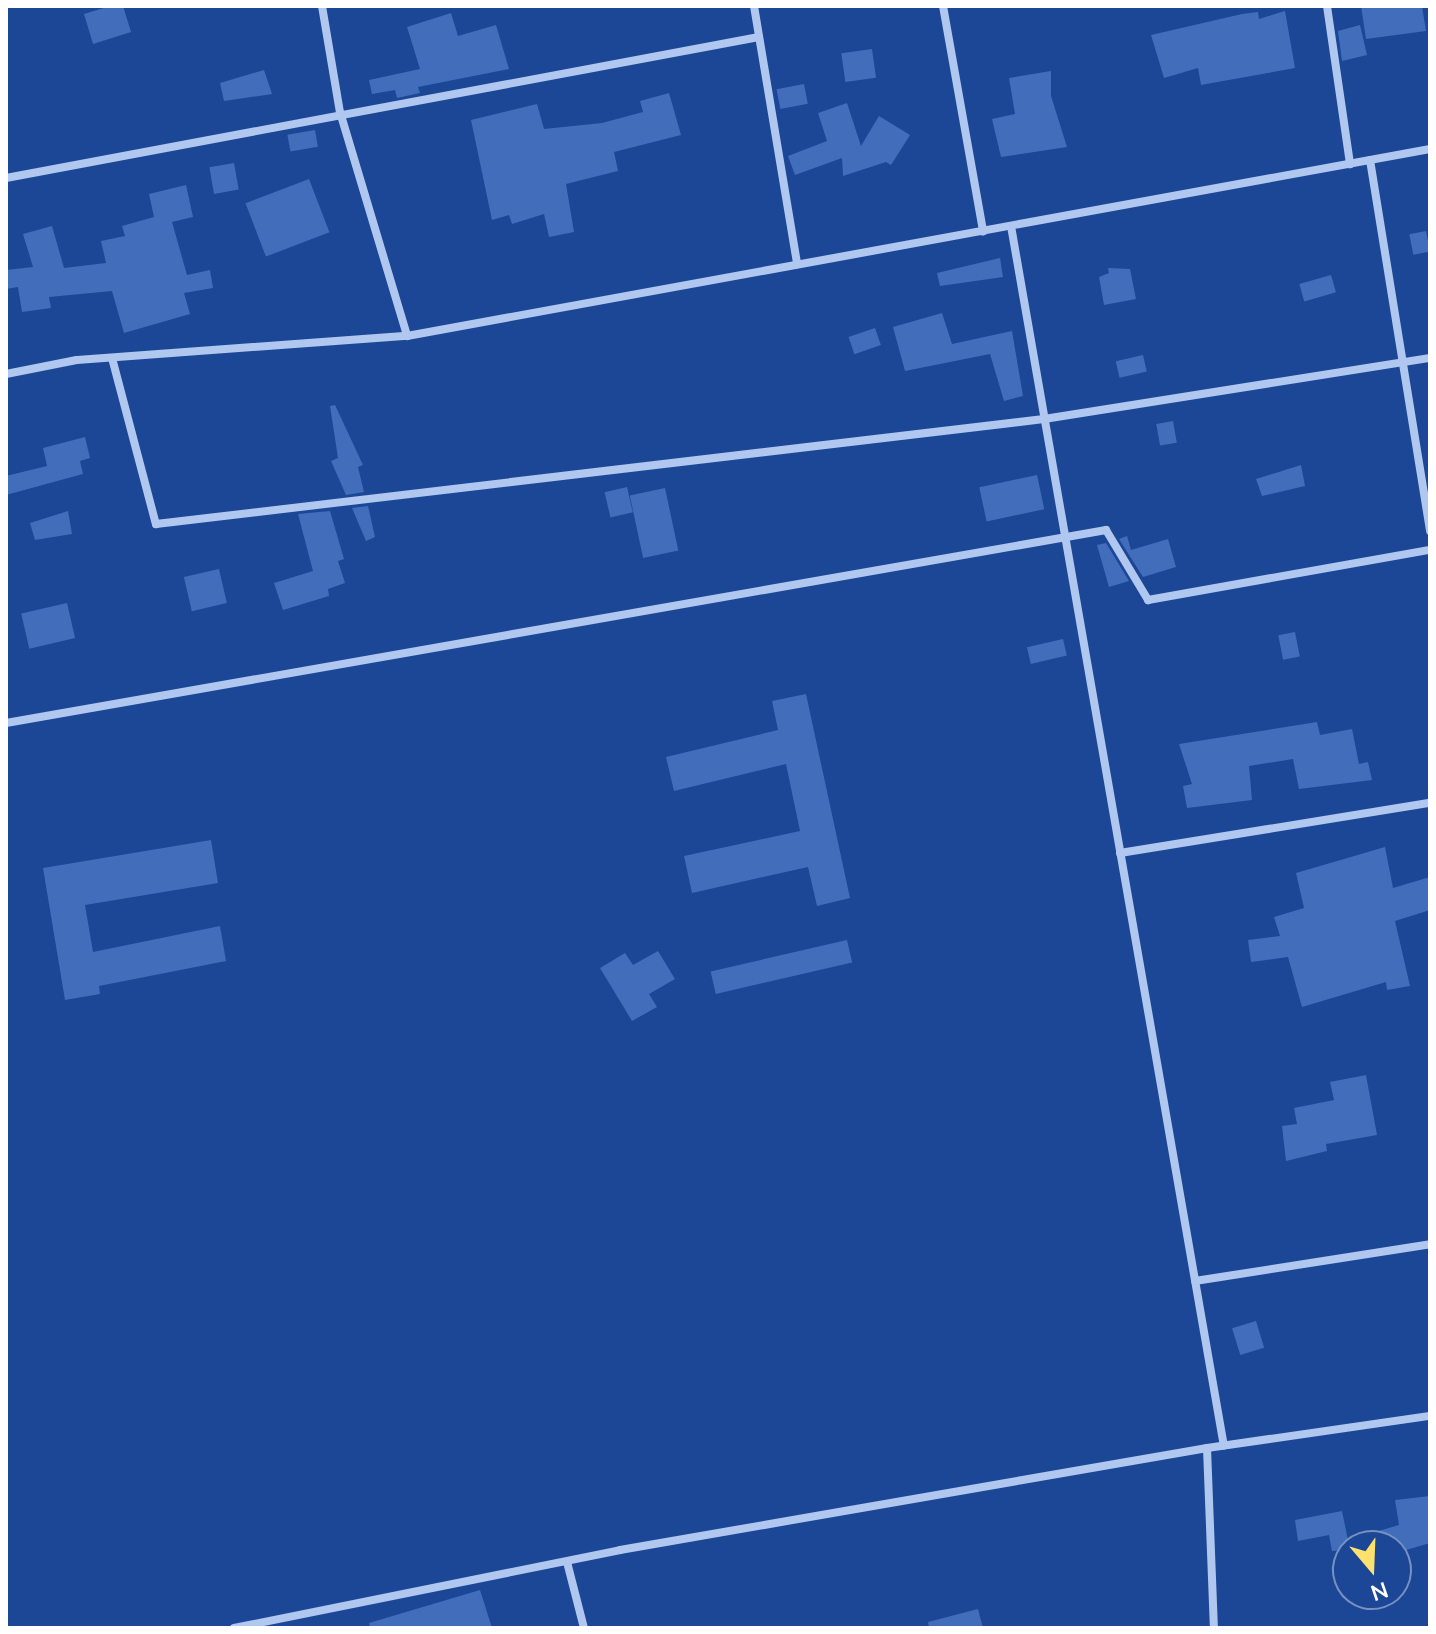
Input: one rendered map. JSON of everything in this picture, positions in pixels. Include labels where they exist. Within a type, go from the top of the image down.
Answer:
[{"type":"street","points":[[322,6],[340,112],[407,336]]},
{"type":"street","points":[[754,6],[797,264]]},
{"type":"street","points":[[943,6],[983,231]]},
{"type":"street","points":[[1327,6],[1350,164]]},
{"type":"street","points":[[6,178],[340,112],[759,37]]},
{"type":"street","points":[[6,374],[112,358],[407,336],[1430,149]]},
{"type":"street","points":[[1370,160],[1430,531]]},
{"type":"street","points":[[1011,226],[1224,1446]]},
{"type":"street","points":[[112,358],[156,524],[1044,419],[1430,358]]},
{"type":"street","points":[[6,723],[1106,530],[1148,600],[1430,550]]},
{"type":"street","points":[[1120,853],[1430,803]]},
{"type":"street","points":[[1195,1281],[1430,1244]]},
{"type":"street","points":[[234,1628],[295,1623],[567,1562],[1207,1448],[1430,1416]]},
{"type":"street","points":[[1207,1448],[1214,1628]]},
{"type":"street","points":[[567,1562],[584,1628]]},
{"type":"building","points":[[110,6],[123,6],[131,32],[93,44],[84,14]]},
{"type":"building","points":[[1361,6],[1422,6],[1426,31],[1366,39]]},
{"type":"building","points":[[1285,11],[1295,68],[1201,85],[1198,68],[1164,78],[1151,35],[1242,14],[1258,12],[1259,19]]},
{"type":"building","points":[[451,13],[458,36],[496,25],[509,69],[418,87],[420,93],[397,98],[395,90],[372,94],[369,80],[420,69],[407,27]]},
{"type":"building","points":[[1360,25],[1367,55],[1342,61],[1338,31]]},
{"type":"building","points":[[872,49],[876,78],[845,82],[841,53]]},
{"type":"building","points":[[264,70],[272,94],[224,101],[220,83]]},
{"type":"building","points":[[1051,71],[1051,96],[1067,147],[1001,157],[992,119],[1015,114],[1009,78]]},
{"type":"building","points":[[804,84],[808,104],[780,109],[777,89]]},
{"type":"building","points":[[669,93],[681,135],[614,152],[618,171],[566,184],[574,232],[549,237],[544,214],[512,224],[509,215],[492,220],[471,120],[537,104],[544,129],[602,123],[643,112],[640,101]]},
{"type":"building","points":[[847,103],[861,146],[879,116],[910,135],[891,165],[886,162],[843,176],[842,158],[795,175],[788,156],[827,141],[818,113]]},
{"type":"building","points":[[315,130],[318,147],[290,152],[287,135]]},
{"type":"building","points":[[234,163],[239,190],[214,194],[209,167]]},
{"type":"building","points":[[309,179],[329,232],[266,257],[246,203]]},
{"type":"building","points":[[186,185],[193,217],[172,222],[187,275],[210,270],[213,288],[184,293],[190,314],[124,333],[112,291],[49,297],[51,308],[22,312],[18,287],[6,289],[6,270],[33,267],[23,234],[52,226],[64,268],[106,263],[101,241],[125,236],[122,226],[154,217],[149,194]]},
{"type":"building","points":[[1426,231],[1430,252],[1413,255],[1409,234]]},
{"type":"building","points":[[1000,258],[1003,277],[940,286],[937,273]]},
{"type":"building","points":[[1108,268],[1130,269],[1136,299],[1104,305],[1099,277],[1109,273]]},
{"type":"building","points":[[1331,275],[1336,292],[1304,301],[1299,284]]},
{"type":"building","points":[[942,313],[952,344],[1012,331],[1023,396],[1004,401],[990,354],[905,371],[893,327]]},
{"type":"building","points":[[875,328],[881,345],[854,354],[849,337]]},
{"type":"building","points":[[1143,355],[1147,372],[1120,378],[1116,361]]},
{"type":"building","points":[[335,405],[363,465],[358,467],[364,492],[346,495],[331,461],[338,458],[330,406]]},
{"type":"building","points":[[1173,421],[1177,443],[1160,446],[1156,424]]},
{"type":"building","points":[[85,437],[90,458],[80,461],[83,474],[6,495],[6,476],[47,466],[43,448]]},
{"type":"building","points":[[1301,465],[1305,486],[1262,496],[1256,479]]},
{"type":"building","points":[[1037,475],[1044,509],[987,522],[979,487]]},
{"type":"building","points":[[627,487],[633,512],[610,518],[605,492]]},
{"type":"building","points":[[665,488],[678,551],[643,558],[630,495]]},
{"type":"building","points":[[368,506],[375,537],[366,541],[352,508]]},
{"type":"building","points":[[68,511],[72,534],[35,540],[30,523]]},
{"type":"building","points":[[330,511],[344,559],[338,561],[345,583],[328,589],[329,596],[283,610],[274,583],[313,571],[298,514]]},
{"type":"building","points":[[1127,536],[1131,550],[1168,539],[1176,567],[1143,577],[1119,539]]},
{"type":"building","points":[[1106,543],[1129,581],[1109,587],[1097,545]]},
{"type":"building","points":[[219,569],[227,603],[192,611],[184,577]]},
{"type":"building","points":[[67,603],[75,638],[29,649],[21,614]]},
{"type":"building","points":[[1295,632],[1300,657],[1283,660],[1278,635]]},
{"type":"building","points":[[1063,639],[1067,656],[1031,664],[1027,647]]},
{"type":"building","points":[[806,694],[850,898],[817,906],[808,867],[692,893],[684,856],[800,831],[786,764],[674,791],[666,757],[778,730],[772,701]]},
{"type":"building","points":[[1317,722],[1320,735],[1352,729],[1359,764],[1368,762],[1372,780],[1299,789],[1293,759],[1249,766],[1252,800],[1187,808],[1183,786],[1192,784],[1179,744]]},
{"type":"building","points":[[211,840],[218,883],[85,905],[93,952],[220,926],[226,961],[99,986],[100,994],[65,1000],[43,868]]},
{"type":"building","points":[[1385,847],[1393,888],[1430,877],[1430,910],[1395,921],[1410,986],[1387,990],[1386,982],[1302,1007],[1288,957],[1251,962],[1248,940],[1280,936],[1274,917],[1304,908],[1296,873]]},
{"type":"building","points":[[847,940],[852,962],[716,994],[711,971]]},
{"type":"building","points":[[658,951],[675,979],[649,994],[657,1007],[632,1021],[600,968],[625,953],[633,965]]},
{"type":"building","points":[[1366,1075],[1377,1135],[1326,1144],[1327,1151],[1286,1161],[1282,1126],[1297,1124],[1294,1108],[1334,1100],[1330,1082]]},
{"type":"building","points":[[1256,1321],[1264,1348],[1240,1355],[1232,1328]]},
{"type":"building","points":[[1430,1496],[1430,1543],[1412,1548],[1412,1530],[1382,1530],[1399,1525],[1395,1500]]},
{"type":"building","points":[[1342,1511],[1346,1530],[1332,1530],[1332,1551],[1329,1535],[1298,1541],[1295,1520]]},
{"type":"building","points":[[480,1590],[492,1628],[370,1628],[369,1623]]},
{"type":"building","points":[[978,1609],[983,1628],[929,1628],[928,1622]]}]
